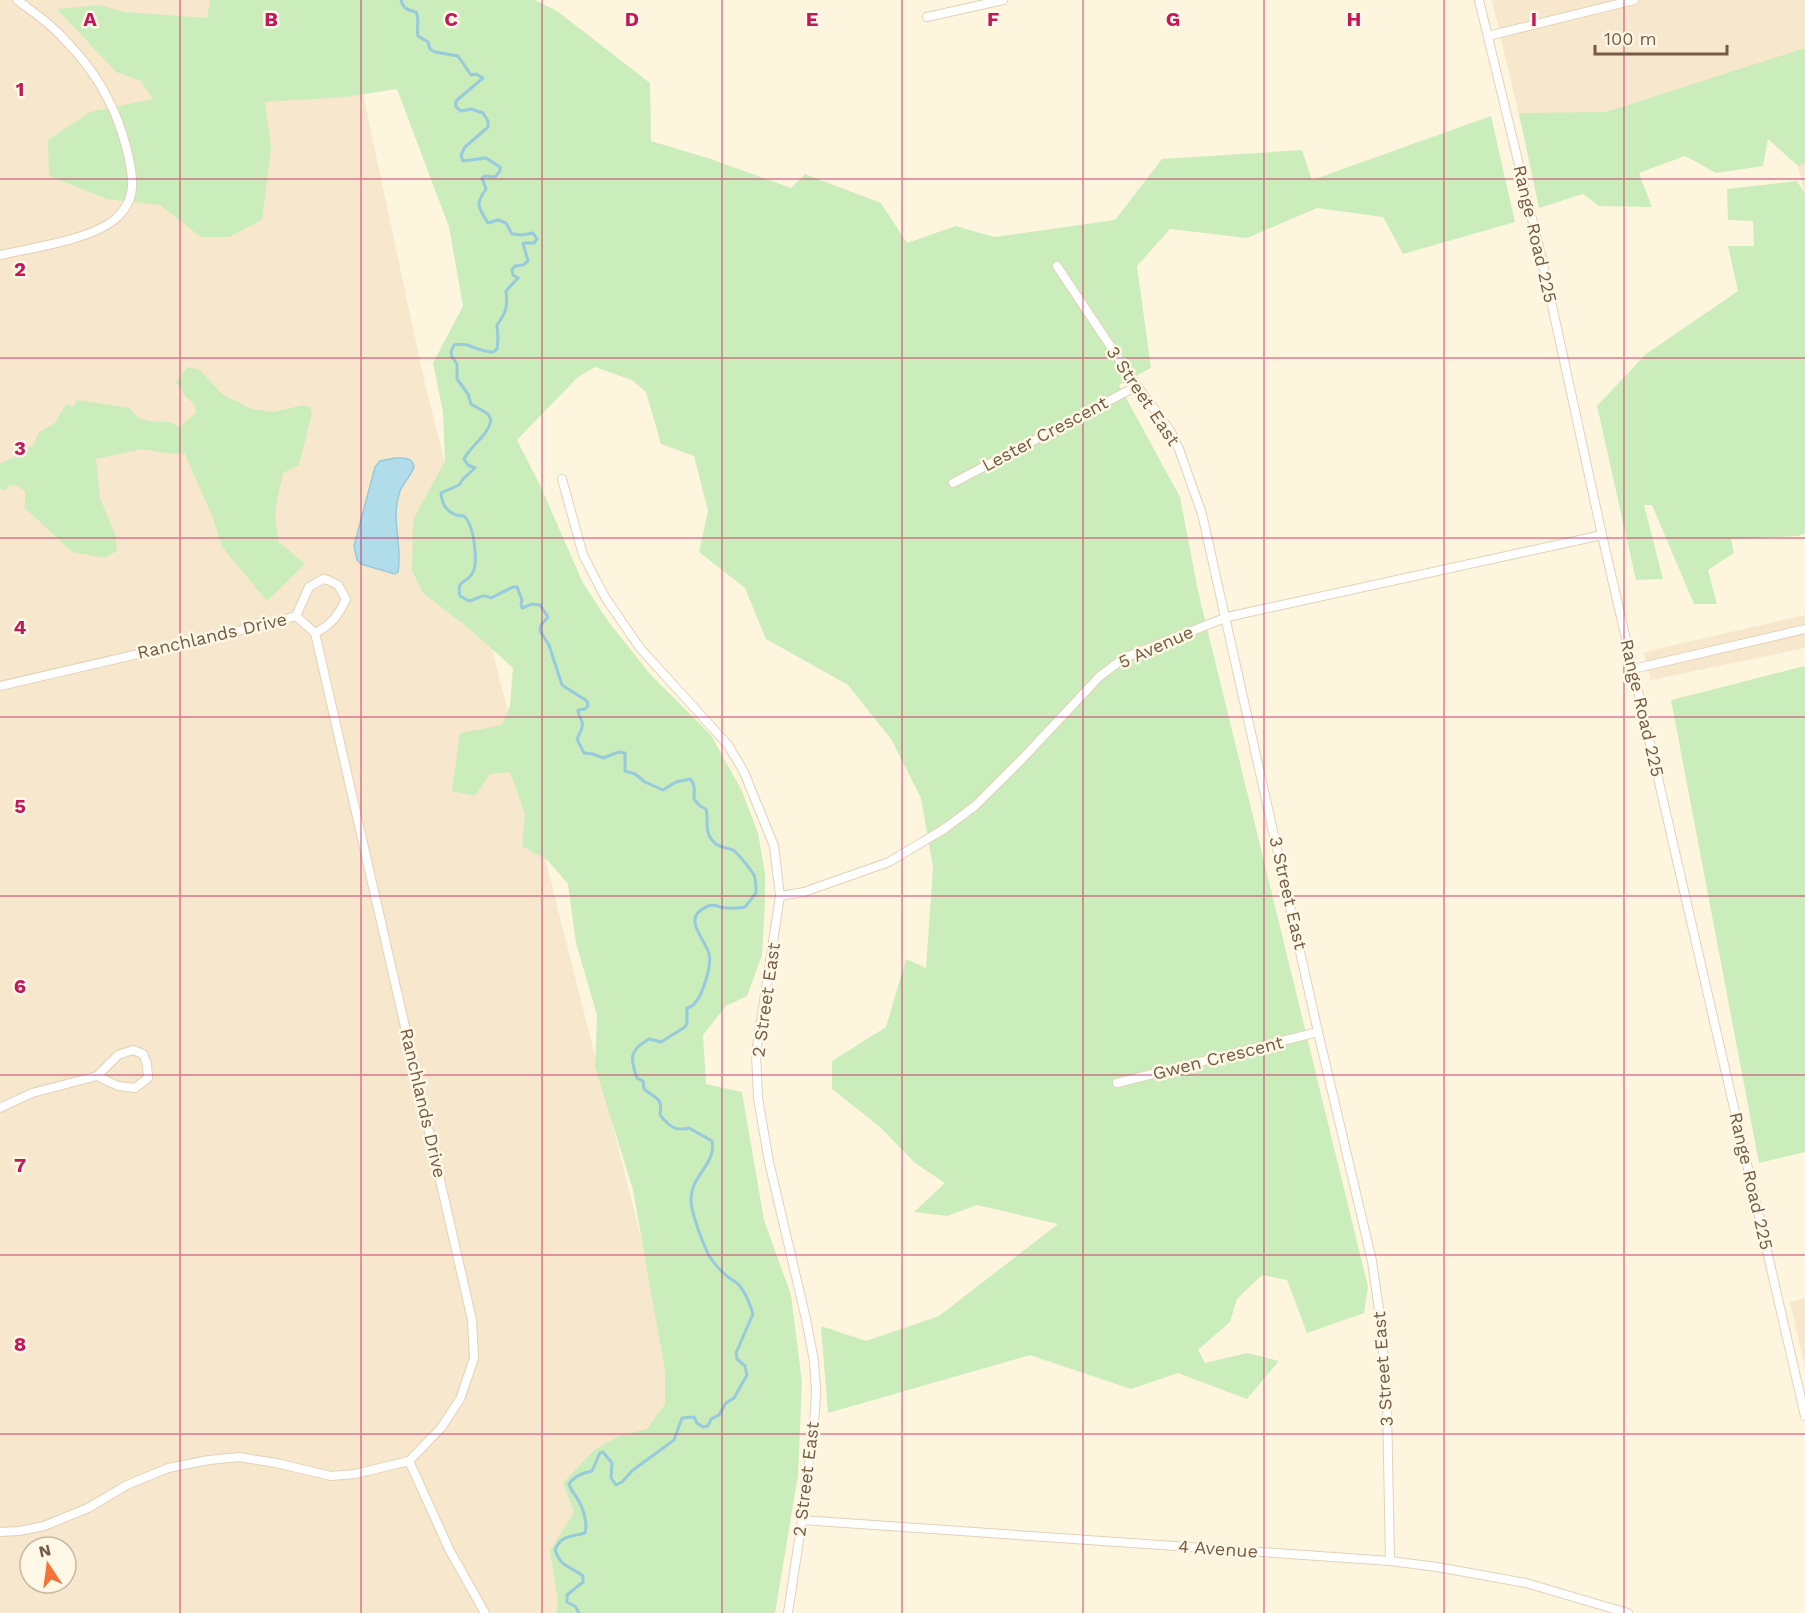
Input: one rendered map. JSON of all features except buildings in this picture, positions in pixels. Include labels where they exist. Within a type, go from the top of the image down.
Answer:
[{"type":"street","points":[[0,255],[59,242],[102,227],[114,220],[130,198],[129,159],[110,102],[96,78],[63,38],[17,0]]},
{"type":"street","points":[[927,17],[1003,0]]},
{"type":"street","name":"Range Road 225","points":[[1479,0],[1543,264],[1602,535],[1805,1416]]},
{"type":"street","points":[[1488,36],[1634,0]]},
{"type":"street","name":"3 Street East","points":[[1057,266],[1137,386],[1171,432],[1202,514],[1318,1032],[1372,1261],[1380,1316],[1387,1405],[1390,1561]]},
{"type":"street","name":"Lester Crescent","points":[[953,483],[1137,386]]},
{"type":"street","name":"2 Street East","points":[[562,479],[583,555],[605,597],[640,648],[728,745],[744,772],[774,846],[780,896],[756,1053],[758,1098],[769,1162],[807,1319],[814,1360],[815,1412],[788,1613]]},
{"type":"street","name":"5 Avenue","points":[[780,896],[804,892],[889,862],[944,829],[975,806],[1100,676],[1124,658],[1227,618],[1602,535]]},
{"type":"street","points":[[296,616],[309,587],[323,579],[338,585],[346,599],[338,615],[327,627],[315,633]]},
{"type":"street","name":"Ranchlands Drive","points":[[0,686],[296,616],[315,633],[472,1320],[474,1358],[460,1399],[441,1428],[409,1461]]},
{"type":"street","points":[[1633,669],[1805,629]]},
{"type":"street","name":"Gwen Crescent","points":[[1117,1083],[1318,1032]]},
{"type":"street","points":[[0,1108],[32,1093],[97,1076],[118,1055],[133,1050],[143,1054],[147,1065],[148,1078],[135,1088],[118,1086],[97,1076]]},
{"type":"street","points":[[0,1532],[44,1526],[88,1508],[127,1485],[158,1472],[209,1460],[239,1457],[331,1476],[355,1474],[409,1461],[450,1551],[485,1613]]},
{"type":"street","name":"4 Avenue","points":[[802,1520],[1390,1561],[1526,1583],[1628,1613]]},
{"type":"shaded area","points":[[0,0],[343,0],[424,380],[736,1613],[0,1613]]},
{"type":"shaded area","points":[[1492,0],[1805,0],[1805,196],[1776,74],[1523,133]]},
{"type":"shaded area","points":[[1805,615],[1805,648],[1651,680],[1644,652]]},
{"type":"shaded area","points":[[1805,1298],[1805,1367],[1790,1302]]},
{"type":"green space","points":[[210,0],[535,0],[557,11],[650,83],[651,141],[711,159],[791,188],[805,174],[881,203],[907,243],[956,226],[994,237],[1115,220],[1162,159],[1302,150],[1312,180],[1491,116],[1515,222],[1403,254],[1383,217],[1317,208],[1247,238],[1170,229],[1137,266],[1151,368],[1119,385],[1180,497],[1198,591],[1368,1287],[1364,1313],[1307,1333],[1287,1280],[1262,1275],[1237,1299],[1230,1322],[1198,1350],[1205,1363],[1247,1353],[1279,1361],[1247,1399],[1178,1373],[1131,1389],[1030,1355],[828,1413],[821,1326],[866,1341],[939,1316],[1058,1224],[977,1205],[947,1216],[914,1212],[945,1183],[915,1163],[880,1127],[832,1089],[832,1061],[886,1027],[906,959],[926,968],[933,867],[921,798],[891,739],[848,685],[766,639],[745,588],[699,552],[708,511],[694,456],[661,444],[646,392],[632,380],[595,367],[578,377],[517,440],[540,485],[583,583],[608,621],[650,674],[711,735],[742,791],[758,833],[765,873],[762,955],[747,996],[726,1006],[703,1035],[706,1084],[742,1092],[764,1220],[791,1295],[802,1382],[798,1475],[775,1613],[556,1613],[558,1603],[550,1551],[574,1512],[563,1483],[593,1451],[619,1436],[647,1429],[665,1404],[665,1371],[633,1190],[595,1067],[597,1015],[576,943],[568,884],[547,860],[522,846],[525,814],[510,772],[490,774],[475,796],[452,791],[460,733],[502,725],[510,706],[513,668],[471,630],[423,593],[412,571],[413,520],[445,461],[443,412],[433,363],[463,306],[449,227],[397,89],[345,97],[265,102],[271,148],[262,220],[229,237],[201,237],[160,205],[107,199],[49,176],[48,140],[90,112],[153,99],[141,81],[116,72],[57,9],[99,5],[125,12],[207,18]]},
{"type":"green space","points":[[1805,48],[1805,163],[1798,166],[1768,139],[1763,166],[1716,173],[1685,156],[1639,173],[1652,207],[1599,206],[1583,194],[1539,208],[1519,113],[1606,112]]},
{"type":"green space","points":[[1797,181],[1805,194],[1805,533],[1798,536],[1731,539],[1734,553],[1708,570],[1717,604],[1694,604],[1652,505],[1644,505],[1663,579],[1636,580],[1597,406],[1646,354],[1738,291],[1728,246],[1754,246],[1753,221],[1728,220],[1727,189]]},
{"type":"green space","points":[[187,367],[200,370],[222,394],[252,409],[273,412],[304,405],[310,407],[312,413],[299,465],[283,473],[275,517],[279,542],[305,564],[267,601],[222,547],[213,518],[185,454],[142,449],[96,459],[100,498],[116,537],[117,551],[105,558],[72,552],[25,508],[25,491],[18,486],[10,485],[5,491],[0,489],[0,464],[34,444],[39,432],[55,423],[66,404],[73,407],[77,400],[129,408],[139,418],[170,422],[179,427],[196,413],[195,405],[184,395],[176,382]]},
{"type":"green space","points":[[1805,666],[1805,1152],[1759,1163],[1671,700]]},
{"type":"water","points":[[395,458],[409,460],[414,467],[401,488],[397,501],[399,562],[398,572],[395,574],[361,564],[357,560],[354,546],[375,467],[380,461]]},
{"type":"waterway","points":[[401,0],[406,9],[416,12],[418,36],[428,42],[430,49],[458,56],[471,75],[476,74],[483,78],[456,101],[456,107],[461,111],[471,109],[483,113],[488,121],[488,127],[465,147],[461,155],[463,161],[486,158],[500,167],[495,177],[482,178],[486,189],[479,203],[482,213],[488,223],[498,220],[506,223],[512,234],[533,233],[537,239],[534,243],[523,243],[528,261],[523,265],[515,266],[512,270],[513,275],[518,278],[506,291],[506,309],[497,325],[497,349],[487,352],[459,344],[454,345],[451,352],[457,364],[457,379],[468,394],[471,404],[488,414],[491,420],[483,436],[464,459],[468,465],[475,468],[459,485],[441,493],[445,506],[451,512],[464,516],[473,535],[474,569],[470,577],[460,584],[460,596],[469,601],[482,596],[491,598],[517,587],[522,600],[522,608],[532,604],[540,605],[548,617],[541,625],[540,631],[549,645],[562,685],[587,701],[588,706],[578,710],[582,720],[582,729],[577,739],[584,753],[603,758],[619,752],[625,753],[625,771],[663,790],[676,782],[690,779],[694,786],[694,799],[706,809],[707,829],[710,837],[717,845],[735,851],[754,875],[756,881],[756,893],[745,907],[724,908],[710,905],[696,916],[696,928],[710,959],[701,993],[694,1004],[687,1008],[685,1027],[661,1042],[649,1039],[642,1043],[635,1051],[632,1060],[637,1078],[643,1081],[644,1089],[659,1102],[660,1115],[666,1122],[672,1127],[689,1128],[712,1141],[711,1157],[695,1184],[691,1200],[699,1231],[709,1255],[719,1269],[738,1284],[752,1310],[753,1314],[736,1353],[737,1359],[745,1366],[747,1375],[734,1398],[726,1403],[719,1415],[711,1419],[708,1426],[703,1427],[694,1417],[682,1418],[674,1440],[633,1470],[622,1482],[616,1485],[611,1478],[612,1463],[603,1452],[600,1453],[592,1471],[579,1475],[569,1484],[583,1510],[585,1533],[563,1539],[555,1550],[563,1564],[583,1576],[583,1582],[567,1595],[567,1602],[575,1606],[579,1613]]}]
